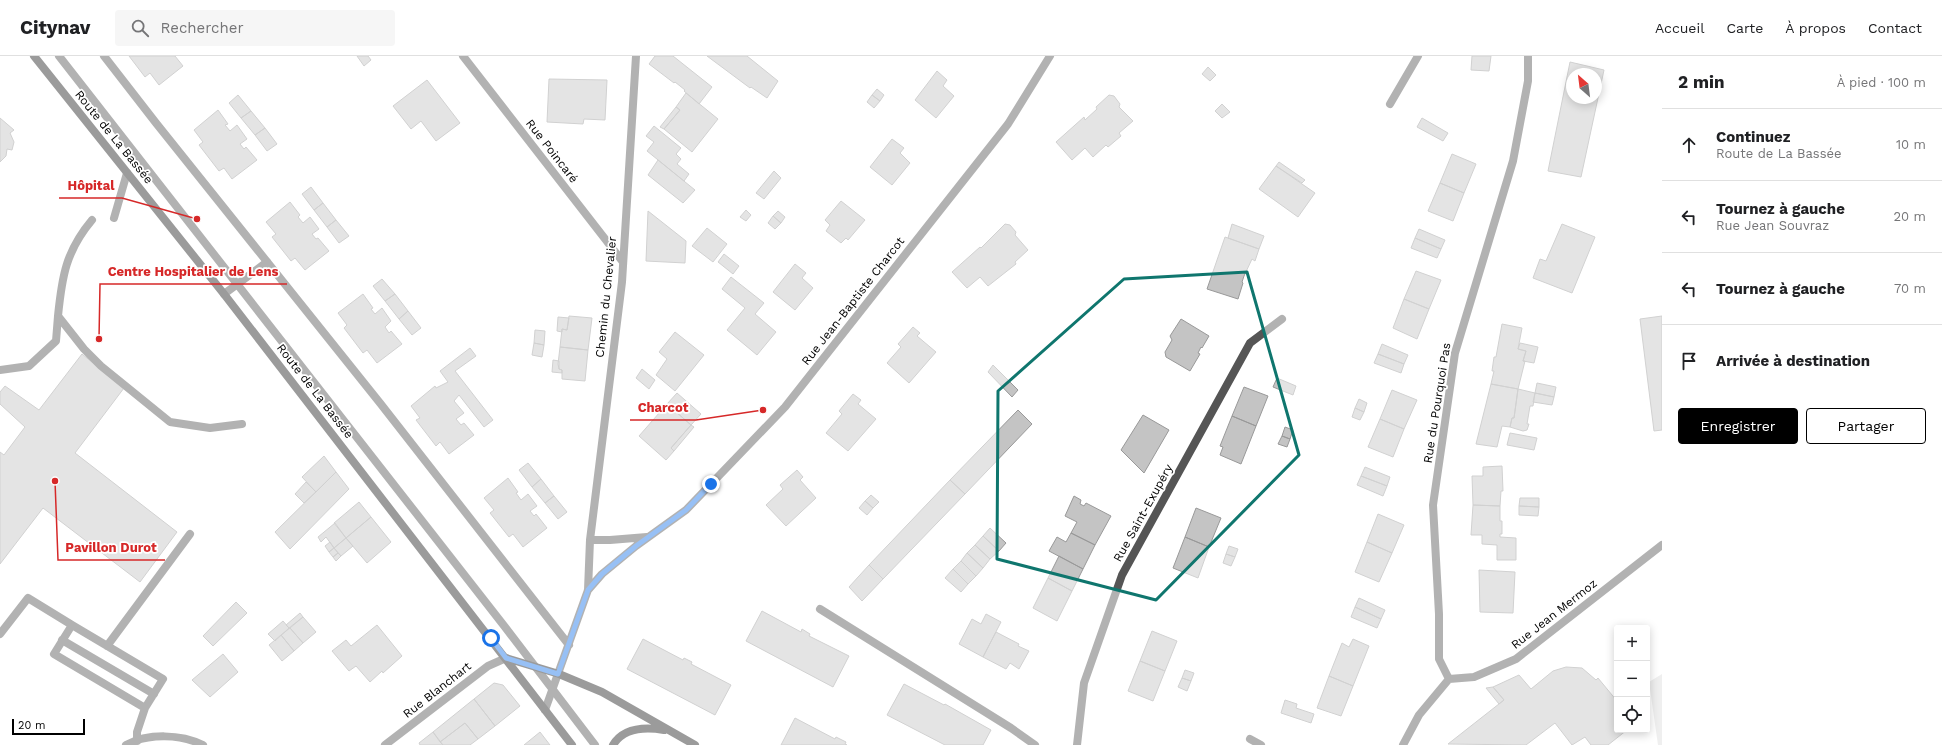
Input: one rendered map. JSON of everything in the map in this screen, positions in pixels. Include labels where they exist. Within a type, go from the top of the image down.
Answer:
[{"type":"main road","name":"Route de La Bassée","points":[[34,56],[224,294],[572,745]]},
{"type":"main road","points":[[506,658],[558,674],[624,703],[668,731],[695,745]]},
{"type":"main road","points":[[613,745],[625,733],[636,729],[648,727],[668,731]]},
{"type":"street","points":[[59,56],[536,667],[595,745]]},
{"type":"street","points":[[104,56],[380,403],[569,645]]},
{"type":"street","name":"Rue Poincaré","points":[[462,56],[623,262]]},
{"type":"street","name":"Chemin du Chevalier","points":[[590,540],[622,282],[636,56]]},
{"type":"street","name":"Rue Jean-Baptiste Charcot","points":[[588,590],[602,574],[648,536],[670,523],[686,510],[785,407],[1008,124],[1050,56]]},
{"type":"street","points":[[1390,104],[1418,56]]},
{"type":"street","name":"Rue du Pourquoi Pas","points":[[1449,679],[1439,659],[1439,614],[1433,505],[1455,353],[1514,160],[1528,80],[1528,56]]},
{"type":"street","points":[[114,218],[127,173]]},
{"type":"street","points":[[0,370],[29,366],[56,340],[62,276],[78,237],[92,220]]},
{"type":"street","points":[[224,294],[267,262]]},
{"type":"street","points":[[58,316],[84,349],[102,366],[170,422],[210,428],[242,424]]},
{"type":"street","name":"Rue Saint-Exupéry","points":[[1077,745],[1084,683],[1122,575],[1250,344],[1282,319]]},
{"type":"street","points":[[107,646],[190,534]]},
{"type":"street","name":"Rue Jean-Baptiste Charcot","points":[[545,710],[588,590],[590,540],[610,540],[648,536]]},
{"type":"street","name":"Rue Jean Mermoz","points":[[1449,679],[1474,677],[1516,659],[1662,545]]},
{"type":"street","points":[[0,634],[28,598],[163,679],[145,708],[137,732],[137,741]]},
{"type":"street","points":[[820,609],[1011,728],[1035,745]]},
{"type":"street","points":[[72,624],[54,654],[145,708]]},
{"type":"street","points":[[62,640],[154,694]]},
{"type":"street","name":"Rue Blanchart","points":[[385,745],[488,666],[506,658]]},
{"type":"street","points":[[1403,745],[1419,714],[1449,679]]},
{"type":"street","points":[[126,745],[137,741],[155,738],[180,737],[203,745]]},
{"type":"street","points":[[1250,739],[1261,745]]},
{"type":"highlighted area","points":[[1247,272],[1299,455],[1156,600],[997,559],[998,391],[1124,279]]},
{"type":"shaded area","points":[[1662,674],[1662,745],[1658,745],[1650,681]]},
{"type":"building","points":[[129,56],[175,56],[183,66],[159,85],[150,73],[145,77]]},
{"type":"building","points":[[357,56],[368,56],[371,60],[364,66]]},
{"type":"building","points":[[655,56],[673,56],[712,87],[699,104],[675,82],[674,83],[649,64]]},
{"type":"building","points":[[707,56],[747,56],[778,81],[767,98],[751,87],[750,88]]},
{"type":"building","points":[[1472,56],[1491,56],[1489,71],[1471,70]]},
{"type":"building","points":[[1570,62],[1596,68],[1569,68]]},
{"type":"building","points":[[1208,67],[1216,75],[1210,81],[1202,74]]},
{"type":"building","points":[[937,71],[947,80],[943,86],[954,96],[936,118],[915,100]]},
{"type":"building","points":[[549,79],[607,80],[605,120],[584,119],[583,124],[547,122]]},
{"type":"building","points":[[427,80],[460,123],[436,141],[421,121],[411,129],[393,106]]},
{"type":"building","points":[[1566,82],[1566,104],[1597,104],[1581,177],[1548,171]]},
{"type":"building","points":[[877,89],[884,95],[880,101],[872,95]]},
{"type":"building","points":[[686,93],[718,119],[692,152],[664,129],[680,110],[676,107]]},
{"type":"building","points":[[238,95],[251,111],[241,118],[229,103]]},
{"type":"building","points":[[872,95],[880,101],[874,108],[867,102]]},
{"type":"building","points":[[1109,95],[1114,96],[1120,104],[1119,107],[1133,121],[1119,133],[1121,136],[1108,147],[1106,145],[1093,157],[1085,148],[1072,160],[1056,142],[1084,117],[1085,120]]},
{"type":"building","points":[[1222,104],[1230,112],[1222,118],[1215,111]]},
{"type":"building","points":[[676,107],[680,110],[664,129],[660,127]]},
{"type":"building","points":[[218,110],[228,124],[225,125],[230,131],[237,125],[247,139],[240,144],[244,149],[246,147],[257,160],[232,179],[224,168],[219,171],[199,145],[203,142],[194,130]]},
{"type":"building","points":[[251,111],[265,128],[255,135],[241,118]]},
{"type":"building","points":[[0,118],[14,130],[10,133],[14,142],[12,150],[7,149],[6,156],[0,162]]},
{"type":"building","points":[[1422,118],[1448,133],[1443,141],[1417,127]]},
{"type":"building","points":[[654,126],[681,148],[676,154],[681,159],[677,164],[689,174],[684,181],[647,151],[654,142],[646,136]]},
{"type":"building","points":[[265,128],[277,144],[267,151],[255,135]]},
{"type":"building","points":[[892,139],[904,148],[900,153],[910,163],[892,185],[870,167]]},
{"type":"building","points":[[1452,154],[1476,164],[1464,193],[1440,183]]},
{"type":"building","points":[[658,160],[695,190],[683,203],[648,175]]},
{"type":"building","points":[[1279,162],[1305,180],[1302,183],[1276,166]]},
{"type":"building","points":[[1276,166],[1315,193],[1298,217],[1259,189]]},
{"type":"building","points":[[774,171],[781,178],[764,199],[756,193]]},
{"type":"building","points":[[1440,183],[1464,193],[1453,221],[1428,211]]},
{"type":"building","points":[[311,187],[323,203],[314,210],[302,194]]},
{"type":"building","points":[[841,201],[865,220],[848,240],[846,238],[841,243],[826,231],[830,225],[825,220]]},
{"type":"building","points":[[290,202],[300,215],[298,217],[303,223],[310,217],[319,229],[312,234],[316,239],[318,238],[329,251],[305,270],[295,258],[291,261],[272,237],[276,234],[266,222]]},
{"type":"building","points":[[323,203],[336,220],[327,227],[314,210]]},
{"type":"building","points":[[746,210],[751,215],[746,221],[740,217]]},
{"type":"building","points":[[648,211],[686,241],[685,263],[646,261]]},
{"type":"building","points":[[778,211],[785,217],[781,223],[773,216]]},
{"type":"building","points":[[773,216],[781,223],[775,229],[768,223]]},
{"type":"building","points":[[336,220],[349,236],[339,243],[327,227]]},
{"type":"building","points":[[1005,224],[1010,225],[1016,232],[1015,235],[1028,250],[1015,262],[1016,264],[988,286],[980,277],[967,288],[952,272],[980,247],[981,248]]},
{"type":"building","points":[[1232,224],[1264,236],[1259,249],[1228,238]]},
{"type":"building","points":[[1562,224],[1595,237],[1572,293],[1533,278],[1540,259],[1546,261]]},
{"type":"building","points":[[707,228],[727,244],[713,262],[692,246]]},
{"type":"building","points":[[1419,229],[1445,240],[1441,249],[1415,238]]},
{"type":"building","points":[[1225,237],[1259,249],[1255,261],[1252,259],[1244,276],[1238,299],[1207,289]]},
{"type":"building","points":[[1415,238],[1441,249],[1437,258],[1411,248]]},
{"type":"building","points":[[724,254],[739,266],[733,274],[718,262]]},
{"type":"building","points":[[795,264],[806,273],[802,278],[813,288],[795,310],[773,292]]},
{"type":"building","points":[[1416,271],[1441,280],[1429,309],[1404,299]]},
{"type":"building","points":[[731,277],[764,303],[755,314],[776,332],[757,355],[727,330],[745,308],[722,289]]},
{"type":"building","points":[[382,279],[395,294],[385,301],[373,286]]},
{"type":"building","points":[[363,294],[373,308],[371,309],[375,314],[382,308],[391,321],[385,327],[389,333],[391,331],[402,344],[377,363],[367,350],[363,353],[344,328],[347,325],[338,313]]},
{"type":"building","points":[[395,294],[408,311],[399,319],[385,301]]},
{"type":"building","points":[[1404,299],[1429,309],[1417,339],[1393,328]]},
{"type":"building","points":[[408,311],[421,328],[412,335],[399,319]]},
{"type":"building","points":[[569,316],[592,318],[588,350],[560,347],[562,329],[567,330]]},
{"type":"building","points":[[1662,316],[1662,430],[1654,431],[1640,319]]},
{"type":"building","points":[[558,317],[569,318],[567,330],[562,329],[562,332],[557,331]]},
{"type":"building","points":[[1181,319],[1209,336],[1202,348],[1201,347],[1198,353],[1200,354],[1190,371],[1166,357],[1165,352],[1172,340],[1170,336]]},
{"type":"building","points":[[1502,324],[1522,328],[1518,349],[1526,351],[1518,389],[1491,384],[1494,371],[1492,371],[1494,357],[1496,357]]},
{"type":"building","points":[[913,327],[920,333],[917,336],[936,352],[909,383],[887,363],[901,347],[898,344]]},
{"type":"building","points":[[535,330],[545,331],[544,345],[534,343]]},
{"type":"building","points":[[675,332],[704,355],[675,391],[656,375],[667,359],[659,352]]},
{"type":"building","points":[[534,343],[544,345],[542,357],[532,355]]},
{"type":"building","points":[[1520,343],[1538,347],[1534,363],[1523,361],[1526,351],[1518,349]]},
{"type":"building","points":[[1382,344],[1408,355],[1404,364],[1378,354]]},
{"type":"building","points":[[560,347],[588,350],[585,381],[562,379],[562,370],[559,369],[558,364]]},
{"type":"building","points":[[470,348],[476,356],[455,371],[493,420],[484,427],[459,395],[454,401],[464,413],[456,419],[461,425],[464,423],[474,435],[449,454],[440,442],[436,446],[416,420],[420,418],[411,406],[435,386],[436,388],[448,382],[440,371]]},
{"type":"building","points":[[82,354],[124,388],[75,453],[177,532],[140,582],[43,508],[0,564],[0,452],[4,455],[25,427],[0,404],[0,392],[5,386],[39,410]]},
{"type":"building","points":[[1378,354],[1404,364],[1401,373],[1374,363]]},
{"type":"building","points":[[553,360],[559,361],[559,369],[562,370],[562,373],[552,372]]},
{"type":"building","points":[[993,365],[1018,390],[1012,397],[988,372]]},
{"type":"building","points":[[642,369],[655,380],[649,389],[636,378]]},
{"type":"building","points":[[1277,378],[1296,386],[1293,395],[1273,387]]},
{"type":"building","points":[[1537,383],[1556,387],[1554,397],[1535,393]]},
{"type":"building","points":[[1491,384],[1518,389],[1514,418],[1512,418],[1510,427],[1502,426],[1497,447],[1476,444]]},
{"type":"building","points":[[1244,387],[1268,396],[1256,426],[1232,416]]},
{"type":"building","points":[[1518,389],[1535,393],[1533,406],[1530,406],[1527,424],[1529,424],[1527,430],[1523,431],[1510,427],[1512,418],[1514,418]]},
{"type":"building","points":[[1392,390],[1417,400],[1404,429],[1380,419]]},
{"type":"building","points":[[677,393],[701,414],[691,425],[667,404]]},
{"type":"building","points":[[1535,393],[1554,397],[1552,405],[1533,402]]},
{"type":"building","points":[[853,394],[861,400],[858,404],[876,419],[848,451],[826,433],[842,414],[839,411]]},
{"type":"building","points":[[1359,399],[1367,403],[1364,412],[1355,408]]},
{"type":"building","points":[[667,404],[691,425],[671,448],[674,451],[666,460],[639,436]]},
{"type":"building","points":[[1355,408],[1364,412],[1360,420],[1352,417]]},
{"type":"building","points":[[1018,410],[1032,424],[965,494],[950,480]]},
{"type":"building","points":[[1143,415],[1169,430],[1144,473],[1121,450]]},
{"type":"building","points":[[1232,416],[1256,426],[1241,464],[1220,455],[1223,447],[1220,446]]},
{"type":"building","points":[[1380,419],[1404,429],[1393,457],[1368,447]]},
{"type":"building","points":[[691,425],[694,427],[674,451],[671,448]]},
{"type":"building","points":[[1285,427],[1293,430],[1290,439],[1282,436]]},
{"type":"building","points":[[1510,433],[1537,438],[1534,450],[1507,445]]},
{"type":"building","points":[[1282,436],[1290,439],[1287,447],[1278,444]]},
{"type":"building","points":[[324,456],[336,472],[316,492],[302,477]]},
{"type":"building","points":[[528,463],[541,479],[532,487],[519,470]]},
{"type":"building","points":[[1502,466],[1503,491],[1501,491],[1500,506],[1473,505],[1472,476],[1483,476],[1483,467]]},
{"type":"building","points":[[1365,467],[1390,477],[1387,486],[1361,476]]},
{"type":"building","points":[[797,470],[803,477],[800,480],[816,498],[786,526],[766,505],[783,489],[780,485]]},
{"type":"building","points":[[336,472],[349,489],[290,549],[275,532]]},
{"type":"building","points":[[1361,476],[1387,486],[1383,496],[1357,485]]},
{"type":"building","points":[[508,478],[518,492],[516,493],[521,500],[528,494],[537,506],[530,511],[534,516],[536,514],[547,528],[523,547],[513,534],[509,537],[490,513],[494,510],[484,498]]},
{"type":"building","points":[[541,479],[554,496],[545,503],[532,487]]},
{"type":"building","points":[[950,480],[965,494],[883,579],[869,565]]},
{"type":"building","points":[[306,482],[316,492],[304,503],[295,494]]},
{"type":"building","points":[[871,495],[879,502],[873,508],[865,501]]},
{"type":"building","points":[[554,496],[567,512],[558,519],[545,503]]},
{"type":"building","points":[[1074,496],[1081,500],[1080,504],[1084,506],[1086,503],[1111,516],[1095,545],[1071,533],[1077,522],[1065,516]]},
{"type":"building","points":[[1520,498],[1539,498],[1539,507],[1519,506]]},
{"type":"building","points":[[865,501],[873,508],[867,515],[859,508]]},
{"type":"building","points":[[359,502],[371,517],[346,538],[334,523]]},
{"type":"building","points":[[1473,505],[1500,506],[1502,534],[1500,534],[1500,537],[1516,538],[1516,560],[1497,560],[1497,545],[1482,544],[1482,535],[1471,535]]},
{"type":"building","points":[[1519,506],[1539,507],[1538,516],[1519,515]]},
{"type":"building","points":[[1196,508],[1221,518],[1209,547],[1185,537]]},
{"type":"building","points":[[1378,514],[1404,525],[1392,553],[1367,542]]},
{"type":"building","points":[[371,517],[391,542],[367,563],[346,538]]},
{"type":"building","points":[[335,523],[346,538],[334,548],[326,537],[321,542],[318,537]]},
{"type":"building","points":[[990,528],[1006,543],[999,551],[983,536]]},
{"type":"building","points":[[1071,533],[1095,545],[1083,569],[1049,551],[1057,537],[1066,542]]},
{"type":"building","points":[[983,536],[999,551],[990,559],[975,545]]},
{"type":"building","points":[[1185,537],[1209,547],[1198,578],[1173,568]]},
{"type":"building","points":[[346,538],[353,546],[341,556],[334,548]]},
{"type":"building","points":[[330,542],[334,548],[329,552],[325,546]]},
{"type":"building","points":[[1367,542],[1392,553],[1379,582],[1355,572]]},
{"type":"building","points":[[975,545],[990,559],[983,568],[967,553]]},
{"type":"building","points":[[1229,546],[1238,549],[1235,557],[1226,554]]},
{"type":"building","points":[[334,548],[338,553],[333,557],[329,552]]},
{"type":"building","points":[[338,553],[341,556],[336,561],[333,557]]},
{"type":"building","points":[[967,553],[983,568],[976,576],[961,561]]},
{"type":"building","points":[[1226,554],[1235,557],[1231,566],[1223,563]]},
{"type":"building","points":[[1059,556],[1083,569],[1072,591],[1048,578]]},
{"type":"building","points":[[961,561],[976,576],[968,584],[953,569]]},
{"type":"building","points":[[869,565],[883,579],[862,601],[849,587]]},
{"type":"building","points":[[953,569],[968,584],[961,592],[945,578]]},
{"type":"building","points":[[1479,570],[1515,572],[1513,613],[1480,612]]},
{"type":"building","points":[[1048,578],[1072,591],[1057,621],[1033,608]]},
{"type":"building","points":[[1359,598],[1385,610],[1381,619],[1355,607]]},
{"type":"building","points":[[236,602],[247,613],[213,646],[203,636]]},
{"type":"building","points":[[1355,607],[1381,619],[1377,628],[1351,617]]},
{"type":"building","points":[[762,611],[801,632],[802,629],[810,634],[809,636],[849,656],[833,687],[746,641]]},
{"type":"building","points":[[300,613],[303,617],[289,628],[286,625]]},
{"type":"building","points":[[986,614],[1001,622],[983,657],[959,644],[972,619],[981,624]]},
{"type":"building","points":[[303,617],[316,632],[303,643],[290,628]]},
{"type":"building","points":[[283,621],[289,628],[275,641],[268,634]]},
{"type":"building","points":[[377,625],[402,656],[383,673],[382,671],[370,682],[356,666],[349,671],[332,651],[346,640],[351,646]]},
{"type":"building","points":[[290,628],[303,643],[294,651],[281,635]]},
{"type":"building","points":[[1152,631],[1177,641],[1165,671],[1140,661]]},
{"type":"building","points":[[996,632],[1029,651],[1019,669],[1010,663],[1006,669],[983,657]]},
{"type":"building","points":[[281,635],[294,651],[282,661],[269,645]]},
{"type":"building","points":[[643,639],[683,660],[684,658],[692,662],[691,664],[731,685],[715,715],[627,669]]},
{"type":"building","points":[[1353,639],[1369,646],[1353,686],[1329,676],[1342,643],[1349,647]]},
{"type":"building","points":[[223,654],[238,672],[210,697],[192,680]]},
{"type":"building","points":[[1140,661],[1165,671],[1153,701],[1128,691]]},
{"type":"building","points":[[1566,667],[1582,668],[1596,680],[1598,678],[1614,697],[1614,733],[1623,733],[1608,745],[1591,745],[1585,737],[1572,745],[1555,723],[1526,745],[1448,744],[1504,700],[1493,687],[1519,675],[1531,689],[1553,671]]},
{"type":"building","points":[[1185,670],[1194,673],[1191,681],[1182,678]]},
{"type":"building","points":[[1329,676],[1353,686],[1341,716],[1317,708]]},
{"type":"building","points":[[1182,678],[1191,681],[1187,691],[1178,687]]},
{"type":"building","points":[[494,683],[503,685],[520,706],[495,726],[474,699]]},
{"type":"building","points":[[904,684],[944,705],[945,704],[991,730],[983,745],[945,745],[887,715]]},
{"type":"building","points":[[1493,687],[1504,700],[1499,704],[1486,688]]},
{"type":"building","points":[[474,699],[495,726],[478,739],[465,723],[440,742],[433,732]]},
{"type":"building","points":[[1285,700],[1297,704],[1296,708],[1314,714],[1311,723],[1281,713]]},
{"type":"building","points":[[795,718],[835,739],[836,737],[846,742],[845,744],[847,745],[781,745]]},
{"type":"building","points":[[465,723],[478,739],[470,745],[443,745],[440,742]]},
{"type":"building","points":[[433,732],[443,745],[420,745],[419,743]]},
{"type":"building","points":[[540,732],[550,745],[524,745]]},
{"type":"place","name":"Hôpital","points":[[197,219]]},
{"type":"place","name":"Centre Hospitalier de Lens","points":[[99,339]]},
{"type":"place","name":"Charcot","points":[[763,410]]},
{"type":"place","name":"Pavillon Durot","points":[[55,481]]},
{"type":"route","points":[[491,638],[506,658],[558,674],[588,590],[602,574],[648,536],[654,534],[686,510],[711,484]]}]
